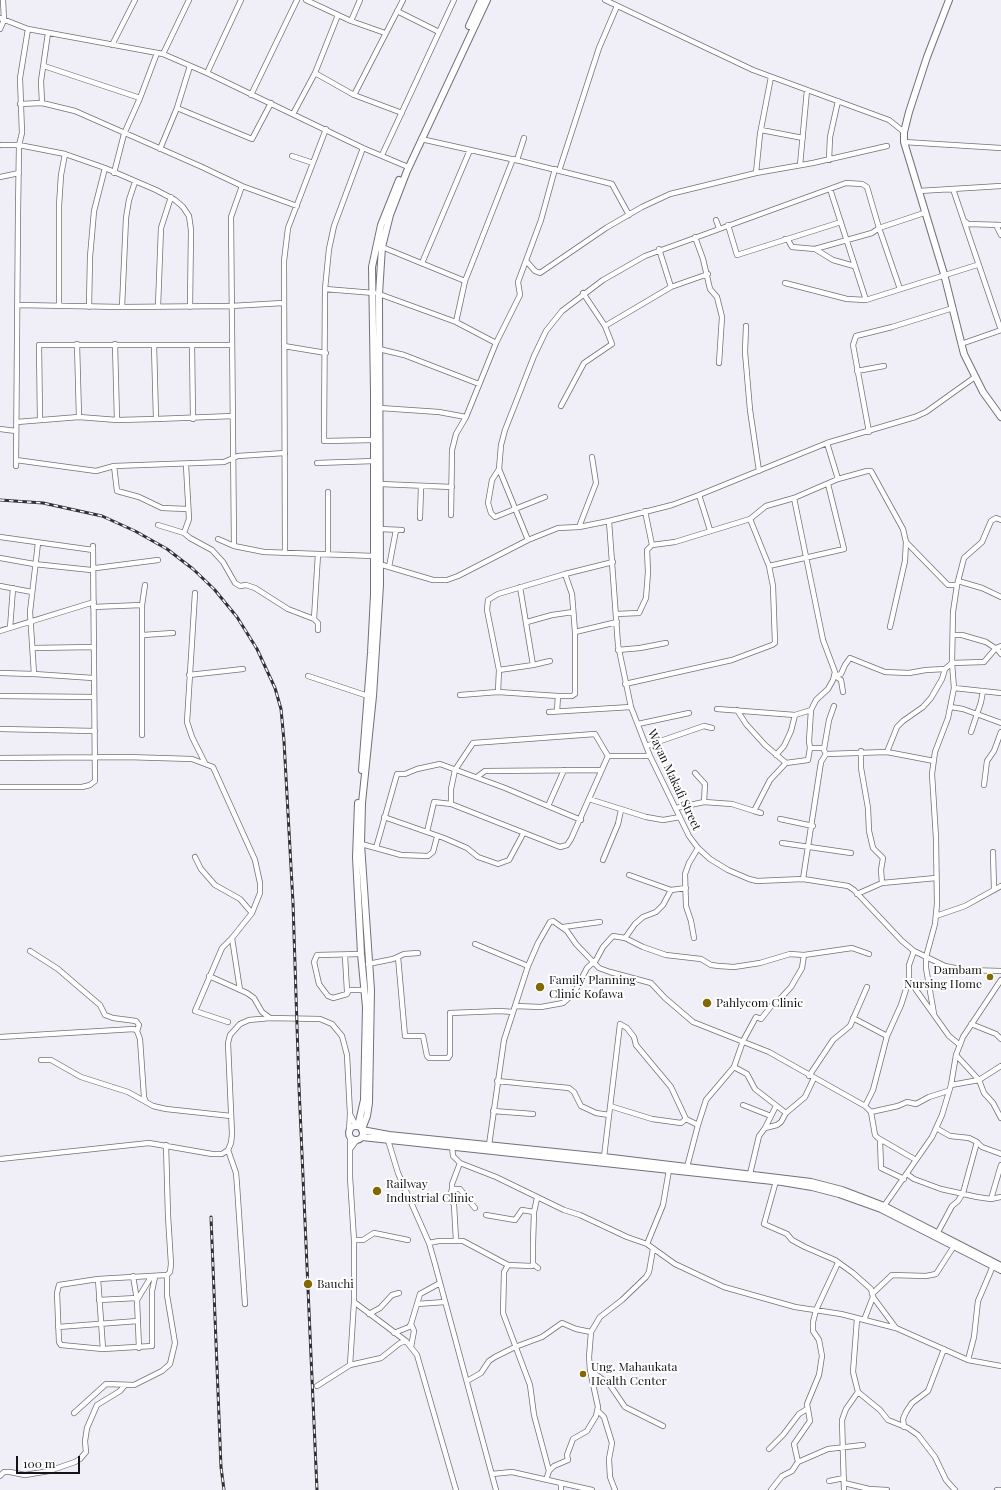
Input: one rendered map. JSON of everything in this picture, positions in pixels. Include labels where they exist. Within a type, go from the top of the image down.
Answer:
[{"type":"street","points":[[0,29],[3,0]]},
{"type":"street","points":[[112,45],[135,0]]},
{"type":"street","points":[[163,54],[189,0]]},
{"type":"street","points":[[207,73],[241,0]]},
{"type":"street","points":[[251,95],[296,0]]},
{"type":"street","points":[[351,21],[360,0]]},
{"type":"street","points":[[354,95],[403,0]]},
{"type":"street","points":[[382,155],[454,0]]},
{"type":"street","points":[[351,1148],[360,1138],[359,1127],[364,1100],[366,1007],[361,954],[356,857],[360,840],[368,696],[380,585],[379,349],[376,293],[372,267],[381,225],[481,0]]},
{"type":"street","points":[[359,1127],[368,1116],[369,1103],[371,990],[360,840],[362,803],[373,696],[376,293],[382,247],[390,215],[407,166],[487,0]]},
{"type":"street","points":[[605,0],[746,67],[889,120],[904,132]]},
{"type":"street","points":[[949,0],[926,57],[904,132],[904,142],[924,213],[944,274],[961,344],[975,377],[1001,418]]},
{"type":"street","points":[[308,1],[351,21],[385,33]]},
{"type":"street","points":[[451,515],[452,450],[456,434],[466,417],[496,343],[520,295],[518,282],[542,220],[557,170],[599,48],[617,6]]},
{"type":"street","points":[[397,12],[440,32]]},
{"type":"street","points":[[294,114],[315,73],[338,15]]},
{"type":"street","points":[[2,19],[28,29],[163,54],[271,103],[363,148],[407,166]]},
{"type":"street","points":[[16,466],[19,145],[22,133],[20,78],[28,29]]},
{"type":"street","points":[[42,103],[41,81],[48,33]]},
{"type":"street","points":[[114,173],[124,134],[140,98],[157,53]]},
{"type":"street","points":[[44,66],[140,98]]},
{"type":"street","points":[[160,149],[177,108],[190,66]]},
{"type":"street","points":[[315,73],[354,95],[402,113]]},
{"type":"street","points":[[756,173],[761,130],[771,77]]},
{"type":"street","points":[[800,166],[807,90]]},
{"type":"street","points":[[829,160],[830,137],[838,101]]},
{"type":"street","points":[[20,104],[42,103],[75,112],[242,186],[297,206]]},
{"type":"street","points":[[177,108],[252,139],[271,103]]},
{"type":"street","points":[[286,553],[283,303],[284,260],[288,228],[326,129]]},
{"type":"street","points":[[761,130],[803,138]]},
{"type":"street","points":[[513,159],[517,160],[524,138]]},
{"type":"street","points":[[421,139],[513,159],[612,184],[629,215]]},
{"type":"street","points":[[904,142],[1001,148]]},
{"type":"street","points":[[1,145],[19,145],[65,154],[105,168],[171,197],[183,207],[189,216],[191,230],[190,307]]},
{"type":"street","points":[[527,262],[535,271],[540,273],[629,215],[670,194],[756,173],[800,166],[887,146]]},
{"type":"street","points":[[363,148],[334,226],[329,249],[325,289],[326,353],[324,441],[374,440]]},
{"type":"street","points":[[422,263],[470,150]]},
{"type":"street","points":[[58,306],[59,206],[61,175],[65,154]]},
{"type":"street","points":[[292,156],[313,163]]},
{"type":"street","points":[[456,322],[464,281],[513,159]]},
{"type":"street","points":[[89,307],[90,257],[94,211],[105,168]]},
{"type":"street","points":[[0,177],[19,173]]},
{"type":"street","points":[[122,307],[126,218],[129,200],[135,182]]},
{"type":"street","points":[[545,497],[516,510],[495,517],[491,513],[488,503],[492,480],[499,469],[505,430],[534,356],[546,332],[562,311],[583,293],[625,266],[659,249],[846,183],[862,184],[867,186],[879,228],[900,289]]},
{"type":"street","points":[[234,546],[231,217],[242,186]]},
{"type":"street","points":[[919,191],[1001,186]]},
{"type":"street","points":[[830,189],[866,300]]},
{"type":"street","points":[[953,189],[965,220],[977,265],[1001,330],[961,344]]},
{"type":"street","points":[[158,306],[160,228],[171,197]]},
{"type":"street","points":[[785,240],[788,240],[792,247],[815,249],[872,233],[879,228],[924,213]]},
{"type":"street","points":[[716,220],[719,228]]},
{"type":"street","points":[[965,220],[968,224],[998,225],[1001,235]]},
{"type":"street","points":[[728,225],[737,255],[841,222]]},
{"type":"street","points":[[695,237],[708,274],[710,289],[717,297],[722,317],[719,363]]},
{"type":"street","points":[[382,247],[464,281]]},
{"type":"street","points":[[659,249],[662,253],[671,287]]},
{"type":"street","points":[[815,249],[833,260],[854,266]]},
{"type":"street","points":[[785,283],[852,300],[866,300],[944,274],[977,265]]},
{"type":"street","points":[[605,326],[671,287],[708,274]]},
{"type":"street","points":[[325,289],[376,293],[456,322],[496,343]]},
{"type":"street","points":[[560,406],[584,363],[612,344],[605,326],[583,293]]},
{"type":"street","points":[[18,305],[190,307],[283,303]]},
{"type":"street","points":[[869,432],[853,345],[856,336],[892,327],[952,308]]},
{"type":"street","points":[[746,326],[745,352],[750,410],[758,471]]},
{"type":"street","points":[[77,344],[79,416]]},
{"type":"street","points":[[116,344],[117,420]]},
{"type":"street","points":[[40,420],[39,345],[232,345]]},
{"type":"street","points":[[154,345],[156,419]]},
{"type":"street","points":[[192,345],[193,419]]},
{"type":"street","points":[[284,346],[326,353]]},
{"type":"street","points":[[379,349],[404,355],[479,384]]},
{"type":"street","points":[[857,370],[884,366]]},
{"type":"street","points":[[379,564],[432,580],[447,580],[528,540],[558,528],[579,527],[609,521],[672,505],[827,443],[896,424],[926,412],[975,377]]},
{"type":"street","points":[[380,408],[440,412],[466,417]]},
{"type":"street","points":[[17,422],[79,416],[117,420],[193,419],[233,416]]},
{"type":"street","points":[[0,429],[16,431]]},
{"type":"street","points":[[827,443],[838,479]]},
{"type":"street","points":[[16,460],[96,472],[114,466],[186,465],[207,462],[224,462],[234,456],[285,453]]},
{"type":"street","points":[[579,527],[596,483],[592,457]]},
{"type":"street","points":[[317,463],[374,461]]},
{"type":"street","points":[[184,533],[189,519],[187,509],[186,465]]},
{"type":"street","points":[[114,466],[117,491],[139,497],[162,508],[187,509]]},
{"type":"street","points":[[499,469],[528,540]]},
{"type":"street","points":[[616,614],[639,613],[646,598],[648,572],[647,550],[652,545],[675,542],[710,530],[750,519],[766,506],[794,498],[838,479],[867,471],[873,472],[903,529],[906,542],[905,561],[890,627]]},
{"type":"street","points":[[380,484],[452,487]]},
{"type":"street","points":[[769,566],[844,549],[828,484]]},
{"type":"street","points":[[420,518],[421,486]]},
{"type":"street","points":[[328,492],[328,554]]},
{"type":"street","points":[[700,495],[710,530]]},
{"type":"street","points":[[754,811],[767,784],[786,763],[808,760],[810,748],[809,740],[811,710],[816,700],[828,689],[835,676],[835,672],[823,640],[805,558],[794,498]]},
{"type":"street","points":[[645,511],[652,545]]},
{"type":"street","points":[[934,1014],[927,976],[926,957],[936,916],[932,774],[934,761],[954,688],[952,663],[953,612],[957,583],[964,558],[982,542],[992,521],[996,518],[1001,520]]},
{"type":"street","points":[[625,684],[732,660],[772,645],[776,639],[774,592],[769,566],[750,519]]},
{"type":"street","name":"Wayan Makafi Street","points":[[609,521],[618,650],[631,707],[650,756],[689,836],[698,848],[710,859],[749,880],[803,879],[848,886],[902,941],[914,951],[945,966],[965,970],[1001,972]]},
{"type":"street","points":[[158,525],[184,533],[216,553],[233,580],[240,586],[246,585],[255,588],[288,609],[314,619],[318,623],[318,630]]},
{"type":"street","points":[[379,530],[402,530]]},
{"type":"street","points":[[389,567],[396,530]]},
{"type":"street","points":[[0,537],[38,543],[93,548],[93,697],[95,731],[94,781],[90,786],[0,787]]},
{"type":"street","points":[[218,539],[234,546],[264,552],[374,556]]},
{"type":"street","points":[[906,542],[948,585],[957,583],[982,588],[1001,596]]},
{"type":"street","points":[[34,674],[31,623],[34,564],[38,543]]},
{"type":"street","points":[[314,619],[318,554]]},
{"type":"street","points":[[0,558],[34,564],[91,570],[158,560]]},
{"type":"street","points":[[498,692],[499,670],[487,610],[488,600],[492,596],[520,587],[613,562]]},
{"type":"street","points":[[460,695],[498,692],[572,696],[576,691],[575,632],[571,587],[565,574]]},
{"type":"street","points":[[142,735],[142,605],[145,585]]},
{"type":"street","points":[[0,586],[32,592]]},
{"type":"street","points":[[520,587],[533,665]]},
{"type":"street","points":[[10,628],[14,588]]},
{"type":"street","points":[[195,593],[187,722],[192,737],[205,763]]},
{"type":"street","points":[[0,631],[94,605],[142,605]]},
{"type":"street","points":[[527,622],[552,615],[573,612]]},
{"type":"street","points":[[575,632],[616,622]]},
{"type":"street","points":[[143,635],[173,633]]},
{"type":"street","points":[[953,635],[976,638],[996,648],[1001,654]]},
{"type":"street","points":[[618,650],[666,643]]},
{"type":"street","points":[[887,752],[897,728],[903,721],[923,707],[931,698],[942,679],[945,669],[952,663],[984,662],[996,648],[1001,646]]},
{"type":"street","points":[[32,648],[94,647]]},
{"type":"street","points":[[835,676],[841,674],[845,664],[850,658],[885,672],[909,673],[945,669]]},
{"type":"street","points":[[499,670],[550,661]]},
{"type":"street","points":[[189,676],[243,669]]},
{"type":"street","points":[[0,673],[93,678]]},
{"type":"street","points":[[308,676],[368,696]]},
{"type":"street","points":[[835,676],[841,680],[843,692]]},
{"type":"street","points":[[954,688],[1001,693]]},
{"type":"street","points":[[971,732],[978,714],[983,691]]},
{"type":"street","points":[[0,696],[93,697]]},
{"type":"street","points":[[557,711],[558,696]]},
{"type":"street","points":[[803,879],[821,762],[825,751],[829,720],[834,706]]},
{"type":"street","points":[[549,712],[631,707]]},
{"type":"street","points":[[950,707],[978,714],[1001,723]]},
{"type":"street","points":[[717,708],[794,715],[811,710]]},
{"type":"street","points":[[737,710],[746,724],[776,755],[786,763]]},
{"type":"street","points":[[638,724],[689,713]]},
{"type":"street","points":[[776,755],[784,746],[789,736],[794,715]]},
{"type":"street","points":[[646,746],[704,726],[712,728]]},
{"type":"street","points":[[0,729],[95,731]]},
{"type":"street","points":[[984,785],[987,761],[994,751],[1001,732]]},
{"type":"street","points":[[451,804],[451,789],[455,770],[473,743],[595,734],[608,756]]},
{"type":"street","points":[[810,748],[818,747],[825,751],[887,752],[934,761]]},
{"type":"street","points":[[861,751],[861,768],[868,808],[869,831],[873,848],[883,858],[881,870],[882,883]]},
{"type":"street","points":[[608,756],[650,756]]},
{"type":"street","points":[[427,832],[434,802],[451,804],[560,847],[567,845],[581,820],[608,756]]},
{"type":"street","points":[[0,758],[192,759],[205,763],[213,768],[218,776],[255,860],[259,875],[260,893],[252,913],[222,948],[195,1011],[228,1022]]},
{"type":"street","points":[[376,848],[397,774],[405,774],[417,769],[440,764],[581,820]]},
{"type":"street","points":[[477,778],[485,771],[564,770],[576,768],[601,770]]},
{"type":"street","points":[[548,806],[564,770]]},
{"type":"street","points":[[695,773],[705,784],[704,802]]},
{"type":"street","points":[[589,799],[621,810],[663,820],[680,817]]},
{"type":"street","points":[[676,808],[704,802],[732,804],[761,814]]},
{"type":"street","points":[[603,860],[618,824],[621,810]]},
{"type":"street","points":[[384,817],[467,848],[478,857],[498,864],[509,860],[524,834]]},
{"type":"street","points":[[780,819],[812,826]]},
{"type":"street","points":[[360,840],[376,848],[401,855],[428,856],[433,852],[437,837]]},
{"type":"street","points":[[782,843],[851,853]]},
{"type":"street","points":[[694,938],[691,921],[686,906],[685,874],[691,859],[698,848]]},
{"type":"street","points":[[993,852],[994,890]]},
{"type":"street","points":[[194,857],[201,870],[215,885],[240,899],[252,913]]},
{"type":"street","points":[[629,875],[671,890],[686,888]]},
{"type":"street","points":[[857,894],[882,883],[936,878]]},
{"type":"street","points":[[936,916],[965,906],[1001,886]]},
{"type":"street","points":[[626,938],[635,924],[643,918],[656,912],[663,905],[671,890]]},
{"type":"street","points":[[489,1145],[504,1040],[528,966],[538,943],[550,922],[553,921],[563,927],[593,963],[610,972],[651,983],[665,998],[693,1022],[770,1052],[865,1106],[871,1112],[875,1135],[880,1140],[916,1160]]},
{"type":"street","points":[[563,927],[600,922]]},
{"type":"street","points":[[515,1006],[542,1007],[563,1003],[574,993],[588,968],[613,936],[626,938],[643,947],[666,955],[701,960],[711,965],[719,966],[734,967],[760,963],[790,954],[804,954],[852,948],[869,954]]},
{"type":"street","points":[[232,938],[240,990]]},
{"type":"street","points":[[475,944],[528,966]]},
{"type":"street","points":[[30,951],[58,969],[100,1005],[105,1015],[113,1018],[136,1021],[139,1025],[137,1031],[140,1039],[146,1102]]},
{"type":"street","points":[[865,1106],[873,1090],[887,1036],[910,980],[909,965],[914,951]]},
{"type":"street","points":[[368,964],[378,963],[404,954],[418,953]]},
{"type":"street","points":[[344,956],[347,990],[346,994],[333,998],[328,996],[318,984],[314,962],[316,955],[344,956],[361,954]]},
{"type":"street","points":[[687,1167],[706,1100],[734,1067],[743,1041],[756,1017],[761,1019],[772,1005],[780,999],[790,987],[802,968],[804,954]]},
{"type":"street","points":[[398,956],[405,1036],[423,1036],[427,1056],[429,1058],[448,1058],[450,1055],[450,1013],[500,1011],[513,1012]]},
{"type":"street","points":[[209,976],[254,998],[262,1012],[270,1018]]},
{"type":"street","points":[[910,980],[949,1036],[960,1045]]},
{"type":"street","points":[[884,1206],[904,1179],[936,1128],[951,1085],[956,1055],[960,1045],[971,1024],[1001,980]]},
{"type":"street","points":[[765,1128],[777,1125],[786,1113],[805,1097],[812,1077],[833,1040],[850,1026],[867,987]]},
{"type":"street","points":[[347,990],[365,990]]},
{"type":"street","points":[[0,1159],[149,1142],[212,1154],[222,1154],[228,1150],[231,1143],[228,1043],[230,1035],[240,1024],[249,1020],[270,1018],[320,1019],[332,1024],[338,1029],[346,1045],[350,1114],[350,1177],[354,1240],[354,1302],[350,1365]]},
{"type":"street","points":[[853,1018],[887,1036]]},
{"type":"street","points":[[604,1157],[620,1024],[627,1028],[634,1037],[636,1044],[671,1087],[686,1119],[698,1125]]},
{"type":"street","points":[[971,1024],[996,1034],[1001,1039]]},
{"type":"street","points":[[0,1037],[128,1029],[137,1031]]},
{"type":"street","points":[[956,1055],[979,1080],[984,1093],[993,1103],[1001,1118]]},
{"type":"street","points":[[42,1060],[51,1060],[81,1077],[128,1092],[153,1106],[166,1109],[231,1116]]},
{"type":"street","points":[[951,1085],[971,1083],[979,1080],[1001,1066]]},
{"type":"street","points":[[734,1067],[747,1074],[755,1089],[786,1113]]},
{"type":"street","points":[[497,1081],[569,1088],[574,1092],[581,1106],[596,1113],[609,1115]]},
{"type":"street","points":[[871,1112],[891,1108],[907,1102],[916,1104],[929,1097],[948,1091]]},
{"type":"street","points":[[743,1105],[771,1116]]},
{"type":"street","points":[[610,1106],[652,1119],[681,1123],[686,1119]]},
{"type":"street","points":[[750,1174],[757,1141],[776,1106]]},
{"type":"street","points":[[493,1111],[532,1114]]},
{"type":"street","points":[[350,1114],[359,1127]]},
{"type":"street","points":[[350,1134],[352,1126],[389,1135],[604,1157],[811,1182],[842,1190],[884,1206],[938,1232],[1001,1266]]},
{"type":"street","points":[[936,1128],[950,1136],[969,1138],[977,1142],[982,1147],[1001,1154]]},
{"type":"street","points":[[350,1134],[360,1138],[452,1146],[776,1181],[812,1187],[865,1202],[1001,1270]]},
{"type":"street","points":[[388,1140],[398,1173],[428,1243],[496,1490]]},
{"type":"street","points":[[880,1140],[881,1168],[904,1179]]},
{"type":"street","points":[[938,1232],[952,1206],[958,1201],[963,1193],[977,1142]]},
{"type":"street","points":[[74,1413],[106,1384],[134,1385],[168,1368],[172,1359],[176,1344],[167,1296],[167,1275],[170,1272],[171,1264],[166,1145]]},
{"type":"street","points":[[452,1146],[453,1156],[460,1163],[496,1177],[537,1198],[647,1244],[675,1264],[724,1287],[795,1307],[816,1310],[896,1328],[968,1360],[1001,1366]]},
{"type":"street","points":[[228,1150],[236,1179],[245,1304]]},
{"type":"street","points":[[456,1240],[454,1205],[450,1197],[452,1184],[460,1163]]},
{"type":"street","points":[[991,1199],[1001,1165]]},
{"type":"street","points":[[647,1244],[663,1206],[669,1170]]},
{"type":"street","points":[[907,1174],[914,1179],[941,1189],[991,1199],[1001,1197]]},
{"type":"street","points":[[776,1181],[764,1224],[787,1234],[799,1244],[838,1263],[867,1285],[896,1328]]},
{"type":"street","points":[[452,1189],[460,1189],[475,1208]]},
{"type":"street","points":[[537,1198],[534,1212],[534,1264],[538,1268]]},
{"type":"street","points":[[486,1215],[515,1220],[522,1210],[534,1212]]},
{"type":"street","points":[[354,1240],[363,1240],[374,1233],[408,1240]]},
{"type":"street","points":[[428,1243],[456,1240],[470,1244],[508,1265],[532,1266]]},
{"type":"street","points":[[864,1320],[873,1295],[892,1275],[926,1276],[936,1274],[954,1246]]},
{"type":"street","points":[[615,1490],[610,1477],[609,1459],[612,1443],[604,1417],[598,1411],[590,1370],[588,1349],[591,1332],[600,1317],[622,1300],[646,1277],[649,1272],[653,1249]]},
{"type":"street","points":[[798,1462],[794,1444],[810,1421],[807,1404],[819,1375],[822,1356],[819,1340],[812,1327],[816,1310],[838,1263]]},
{"type":"street","points":[[508,1265],[504,1272],[502,1302],[505,1320],[530,1385],[534,1415],[549,1471]]},
{"type":"street","points":[[968,1360],[974,1337],[978,1301],[993,1266]]},
{"type":"street","points":[[153,1277],[152,1346],[139,1348],[103,1349],[61,1345],[59,1342],[56,1293],[59,1285],[98,1279],[167,1275]]},
{"type":"street","points":[[133,1276],[137,1299],[139,1348]]},
{"type":"street","points":[[137,1299],[153,1277]]},
{"type":"street","points":[[98,1279],[103,1349]]},
{"type":"street","points":[[411,1347],[414,1331],[411,1324],[420,1294],[440,1283]]},
{"type":"street","points":[[369,1314],[380,1308],[392,1296],[399,1293]]},
{"type":"street","points":[[100,1300],[137,1299]]},
{"type":"street","points":[[354,1302],[406,1341],[422,1366],[437,1427],[451,1466],[456,1490]]},
{"type":"street","points":[[416,1304],[445,1302]]},
{"type":"street","points":[[857,1319],[853,1372],[858,1392],[880,1410],[888,1420],[918,1435],[935,1457],[946,1480],[955,1490]]},
{"type":"street","points":[[58,1327],[138,1321]]},
{"type":"street","points":[[467,1381],[481,1373],[489,1361],[515,1347],[542,1337],[562,1322],[576,1329],[591,1332]]},
{"type":"street","points":[[394,1333],[402,1328],[409,1327],[411,1324]]},
{"type":"street","points":[[317,1386],[350,1365],[381,1358],[400,1343],[406,1341]]},
{"type":"street","points":[[904,1427],[903,1420],[906,1412],[912,1403],[928,1391],[944,1349]]},
{"type":"street","points":[[590,1370],[610,1385],[626,1407],[663,1426]]},
{"type":"street","points":[[0,1476],[4,1472],[25,1475],[49,1471],[80,1459],[86,1452],[85,1441],[87,1428],[97,1405],[120,1391],[125,1385]]},
{"type":"street","points":[[844,1490],[842,1448],[843,1417],[846,1409],[858,1392]]},
{"type":"street","points":[[769,1449],[783,1435],[799,1414],[807,1409]]},
{"type":"street","points":[[546,1480],[549,1471],[554,1466],[568,1460],[567,1454],[573,1439],[587,1431],[598,1411]]},
{"type":"street","points":[[771,1490],[782,1476],[792,1471],[798,1462],[811,1458],[822,1451],[863,1445]]},
{"type":"street","points":[[492,1474],[512,1472],[592,1490]]},
{"type":"street","points":[[829,1481],[844,1480],[869,1489],[888,1490]]},
{"type":"street","points":[[561,1483],[561,1490]]},
{"type":"railway","points":[[0,500],[43,503],[102,516],[135,531],[167,549],[193,569],[214,589],[237,617],[257,649],[275,688],[281,709],[284,741],[293,903],[299,1087],[317,1490]]},
{"type":"railway","points":[[211,1217],[221,1467],[224,1490]]},
{"type":"place","name":"Dambam Nursing Home","points":[[990,977]]},
{"type":"place","name":"Family Planning Clinic Kofawa","points":[[540,987]]},
{"type":"place","name":"Pahlycom Clinic","points":[[707,1003]]},
{"type":"place","name":"Railway Industrial Clinic","points":[[377,1191]]},
{"type":"place","name":"Bauchi","points":[[308,1284]]},
{"type":"place","name":"Ung. Mahaukata Health Center","points":[[583,1374]]}]
